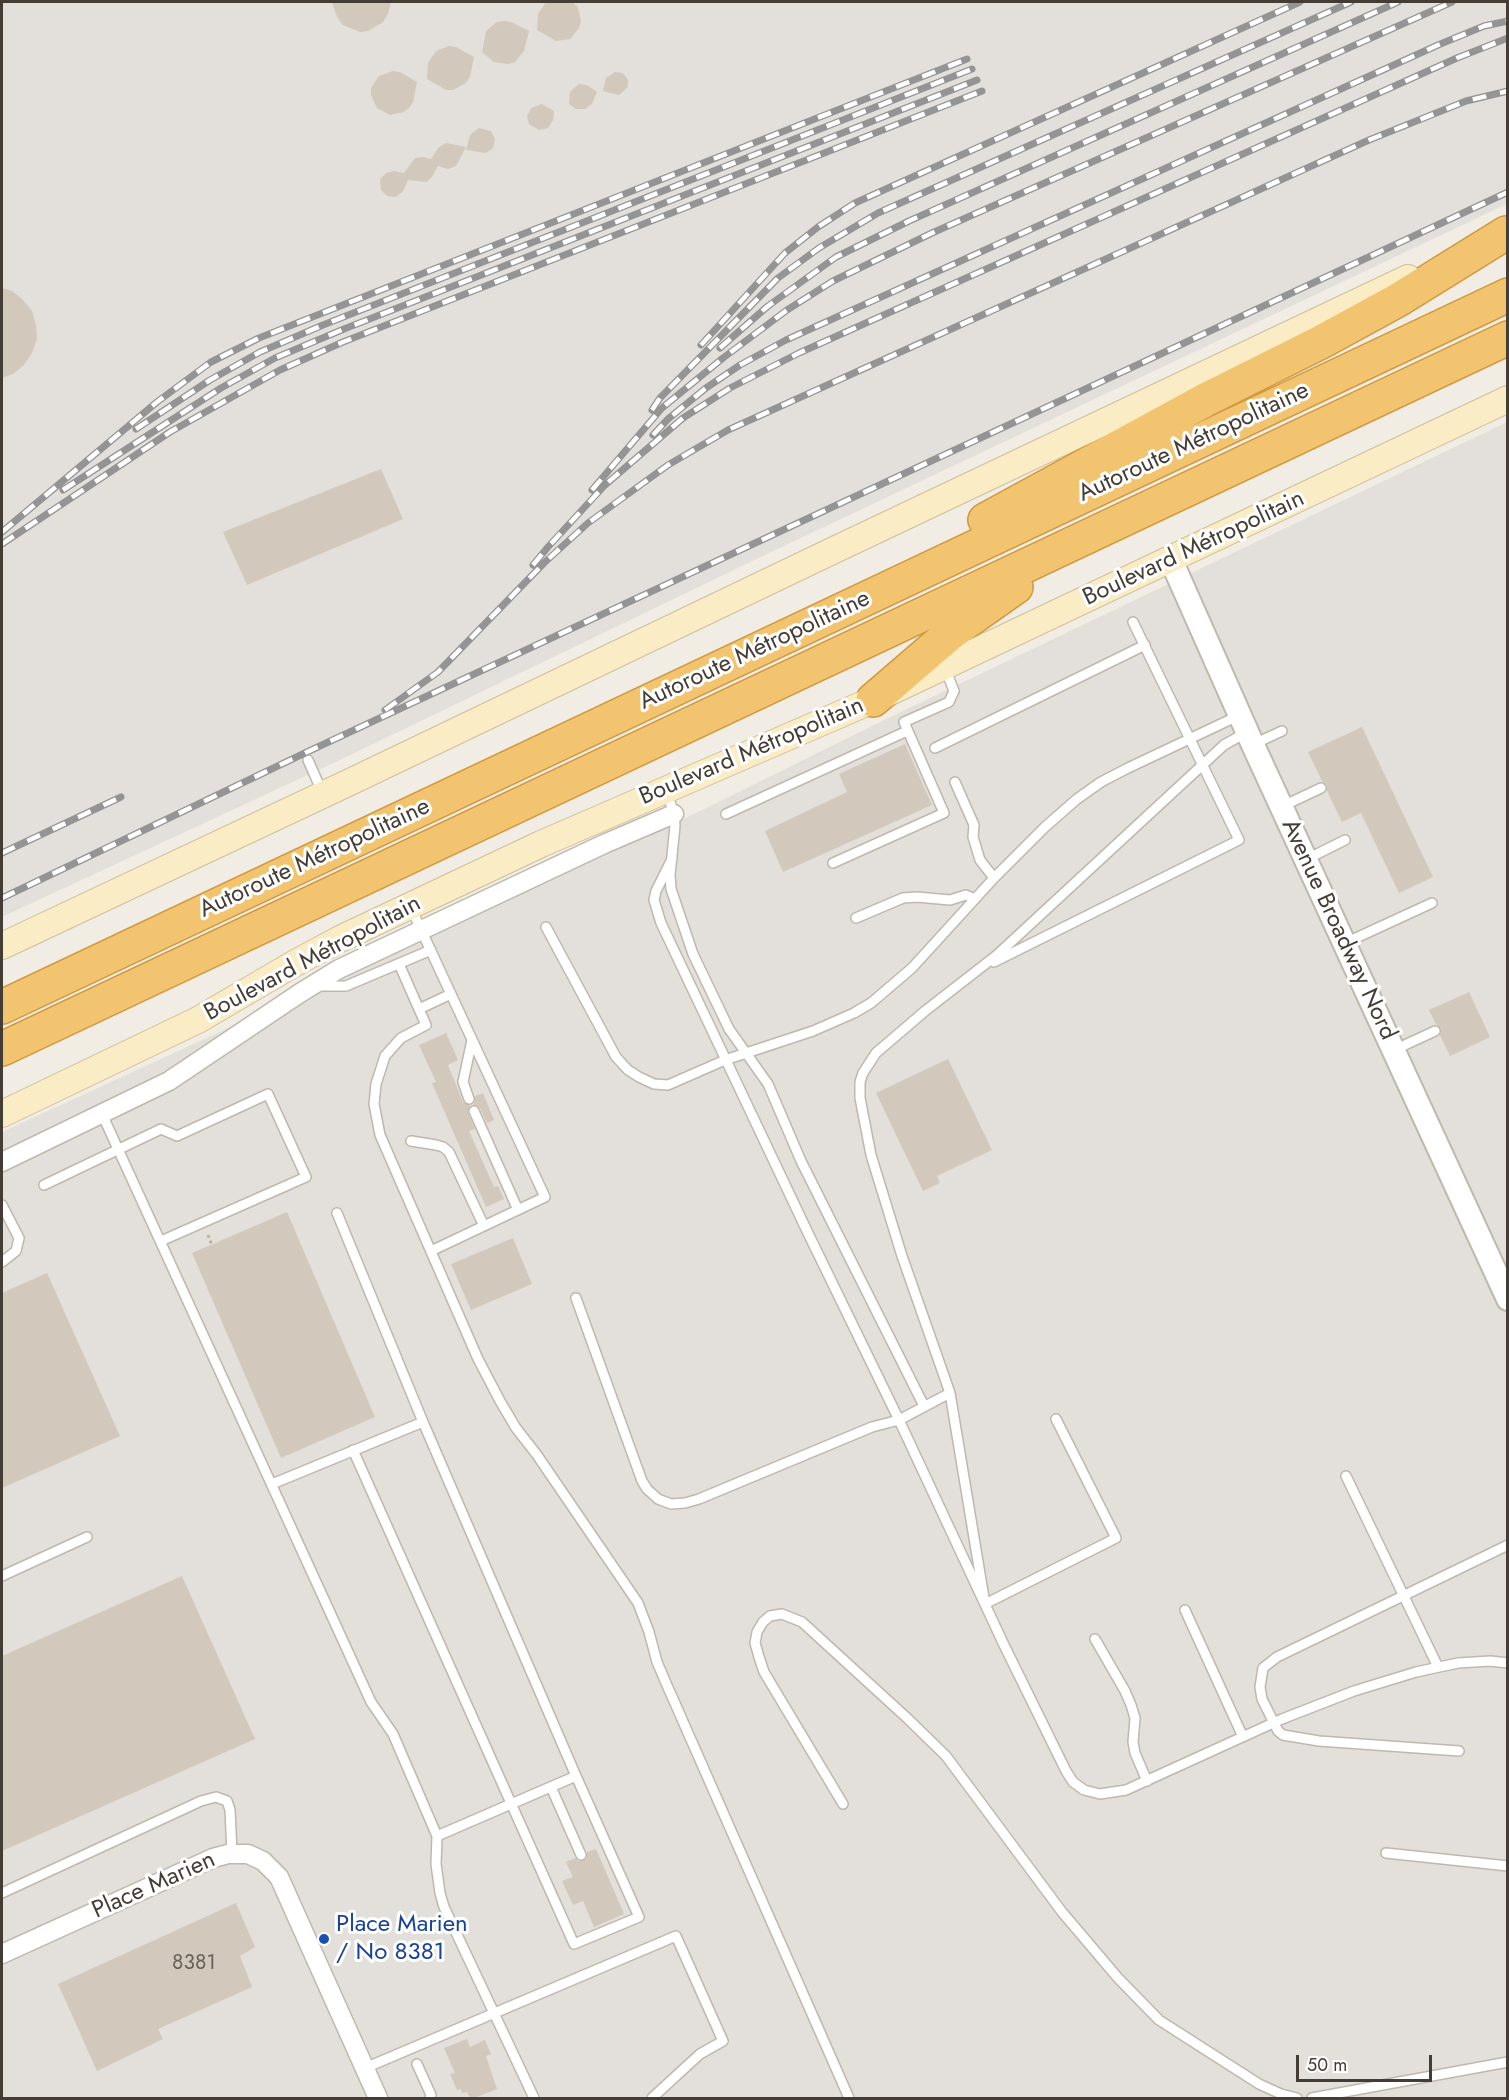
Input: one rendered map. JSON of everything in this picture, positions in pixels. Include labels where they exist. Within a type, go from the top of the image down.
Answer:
[{"type":"highway","points":[[668,692],[1207,399],[1321,342],[1398,300],[1507,232]]},
{"type":"highway","name":"Autoroute Métropolitaine","points":[[2,1007],[1508,295]]},
{"type":"highway","name":"Autoroute Métropolitaine","points":[[2,1049],[1508,338]]},
{"type":"highway","points":[[873,700],[951,632],[1097,532]]},
{"type":"main road","points":[[2,946],[1507,232]]},
{"type":"main road","name":"Boulevard Métropolitain","points":[[2,1114],[171,1034],[297,962],[410,906],[541,844],[873,700],[1508,399]]},
{"type":"street","name":"Avenue Broadway Nord","points":[[1171,560],[1281,807],[1508,1299]]},
{"type":"street","name":"Boulevard Métropolitain","points":[[2,1162],[169,1080],[339,969],[604,844],[674,814]]},
{"type":"street","name":"Place Marien","points":[[2,1954],[213,1858],[232,1853],[256,1857],[279,1877],[378,2098]]},
{"type":"lane","points":[[978,970],[1239,840],[1133,622]]},
{"type":"lane","points":[[935,748],[1145,645]]},
{"type":"lane","points":[[833,863],[944,813],[904,722],[949,702],[953,686],[944,667]]},
{"type":"lane","points":[[726,814],[908,731]]},
{"type":"lane","points":[[546,927],[610,1046],[628,1070],[654,1084],[668,1084],[725,1060],[813,1031],[871,1003],[912,968],[994,878],[1045,827],[1101,782],[1191,738],[1247,731],[1282,732]]},
{"type":"lane","points":[[985,1604],[950,1393],[871,1155],[860,1098],[860,1082],[876,1053],[925,1011],[998,955],[1224,745],[1247,731]]},
{"type":"lane","points":[[308,760],[324,795]]},
{"type":"lane","points":[[955,782],[974,825],[973,837],[980,860],[994,878]]},
{"type":"lane","points":[[1281,807],[1321,788]]},
{"type":"lane","points":[[666,789],[674,814],[675,826],[670,875],[671,889],[689,944],[729,1029],[768,1084],[801,1161],[924,1406]]},
{"type":"lane","points":[[1305,859],[1345,840]]},
{"type":"lane","points":[[672,859],[656,891],[655,908],[725,1060],[985,1604],[1073,1782],[1084,1790],[1100,1794],[1126,1790],[1274,1723],[1354,1691],[1416,1672],[1458,1663],[1490,1661],[1508,1663]]},
{"type":"lane","points":[[856,918],[903,898],[950,900],[966,895],[975,899]]},
{"type":"lane","points":[[1344,943],[1432,903]]},
{"type":"lane","points":[[410,906],[545,1197],[431,1251]]},
{"type":"lane","points":[[311,986],[346,986],[431,950]]},
{"type":"lane","points":[[399,964],[426,1025],[401,1038],[385,1056],[376,1084],[375,1104],[380,1135],[478,1359],[500,1401],[516,1428],[638,1603],[650,1632],[657,1662],[849,2098]]},
{"type":"lane","points":[[419,1009],[451,994]]},
{"type":"lane","points":[[1393,1050],[1435,1031]]},
{"type":"lane","points":[[469,1099],[464,1082],[472,1040]]},
{"type":"lane","points":[[44,1185],[161,1129],[177,1136],[268,1094],[306,1177],[161,1240]]},
{"type":"lane","points":[[474,1111],[518,1210]]},
{"type":"lane","points":[[102,1114],[371,1702],[393,1734],[437,1836],[436,1864],[444,1907],[495,2013],[530,2098]]},
{"type":"lane","points":[[411,1141],[443,1147],[449,1152],[484,1226]]},
{"type":"lane","points":[[2,1205],[19,1238],[16,1251],[2,1262]]},
{"type":"lane","points":[[337,1213],[423,1422],[639,1917],[574,1944],[353,1450]]},
{"type":"lane","points":[[576,1298],[618,1410],[639,1475],[647,1489],[658,1499],[671,1504],[685,1503],[872,1427],[899,1420],[950,1393]]},
{"type":"lane","points":[[985,1604],[1116,1538],[1056,1419]]},
{"type":"lane","points":[[272,1484],[423,1422]]},
{"type":"lane","points":[[1346,1476],[1438,1667]]},
{"type":"lane","points":[[2,1576],[87,1537]]},
{"type":"lane","points":[[1459,1750],[1294,1738],[1283,1735],[1278,1731],[1262,1699],[1260,1687],[1263,1668],[1277,1657],[1508,1545]]},
{"type":"lane","points":[[1185,1610],[1243,1737]]},
{"type":"lane","points":[[843,1804],[764,1672],[755,1643],[757,1632],[770,1616],[782,1614],[802,1622],[946,1756],[1062,1912],[1118,1978],[1159,2020],[1259,2084],[1297,2098]]},
{"type":"lane","points":[[1095,1639],[1131,1705],[1135,1718],[1133,1742],[1135,1753],[1147,1781]]},
{"type":"lane","points":[[437,1836],[576,1776]]},
{"type":"lane","points":[[551,1787],[581,1855]]},
{"type":"lane","points":[[2,1893],[201,1801],[216,1797],[227,1801],[230,1810],[232,1853]]},
{"type":"lane","points":[[1386,1853],[1508,1866]]},
{"type":"lane","points":[[364,2068],[676,1936],[723,2041],[700,2054],[652,2098]]},
{"type":"lane","points":[[1312,2098],[1508,2062]]},
{"type":"lane","points":[[417,2064],[431,2095],[430,2098]]},
{"type":"shaded area","points":[[2,2],[1507,2],[1507,204],[767,554],[340,760],[2,917]]},
{"type":"shaded area","points":[[1507,422],[1507,2098],[2,2098],[2,1132],[692,815],[882,721]]},
{"type":"building","points":[[332,2],[391,2],[383,22],[368,31],[360,32],[343,25],[337,17]]},
{"type":"building","points":[[546,2],[572,2],[578,7],[581,21],[579,28],[570,39],[556,41],[537,30],[538,14]]},
{"type":"building","points":[[504,21],[529,31],[524,51],[515,62],[508,64],[494,62],[482,52],[486,31],[497,22]]},
{"type":"building","points":[[449,46],[456,47],[474,57],[470,77],[466,83],[453,90],[446,90],[427,79],[428,63],[436,51]]},
{"type":"building","points":[[393,71],[400,72],[417,82],[413,102],[409,108],[404,112],[390,115],[377,108],[371,95],[371,88],[379,76]]},
{"type":"building","points":[[615,72],[623,73],[628,80],[628,87],[619,95],[603,91],[606,78]]},
{"type":"building","points":[[579,84],[587,85],[597,92],[592,104],[585,109],[576,109],[569,104],[570,92]]},
{"type":"building","points":[[542,104],[554,111],[553,120],[548,128],[539,130],[529,124],[527,116],[531,108]]},
{"type":"building","points":[[479,128],[491,131],[495,139],[493,148],[486,153],[466,150],[470,135]]},
{"type":"building","points":[[446,143],[466,147],[456,166],[448,169],[438,166],[426,182],[408,180],[403,191],[396,197],[387,196],[381,190],[380,179],[386,173],[394,171],[404,173],[415,158],[431,159],[439,147]]},
{"type":"building","points":[[2,288],[12,291],[32,311],[37,339],[24,365],[13,374],[2,378]]},
{"type":"building","points":[[381,469],[403,519],[247,585],[223,532]]},
{"type":"building","points":[[1362,727],[1433,877],[1399,893],[1361,813],[1342,822],[1327,791],[1327,785],[1322,781],[1308,752]]},
{"type":"building","points":[[905,744],[932,805],[783,872],[765,831],[847,792],[839,774]]},
{"type":"building","points":[[1469,992],[1490,1037],[1450,1056],[1440,1035],[1441,1029],[1429,1010]]},
{"type":"building","points":[[446,1033],[458,1060],[448,1065],[463,1102],[470,1106],[468,1113],[475,1129],[469,1131],[494,1187],[498,1186],[504,1199],[486,1207],[432,1083],[436,1082],[419,1045]]},
{"type":"building","points":[[948,1059],[992,1150],[937,1176],[940,1183],[923,1191],[876,1093]]},
{"type":"building","points":[[483,1093],[494,1120],[487,1123],[480,1108],[473,1105],[475,1096]]},
{"type":"building","points":[[287,1212],[375,1417],[281,1458],[192,1253]]},
{"type":"building","points":[[513,1238],[532,1284],[471,1310],[451,1264]]},
{"type":"building","points":[[47,1273],[120,1436],[2,1488],[2,1293]]},
{"type":"building","points":[[182,1576],[255,1739],[2,1851],[2,1656]]},
{"type":"building","points":[[596,1849],[624,1914],[594,1927],[583,1901],[573,1905],[562,1881],[573,1877],[566,1862],[575,1858],[583,1861],[587,1858],[587,1852]]},
{"type":"building","points":[[236,1903],[255,1947],[240,1956],[252,1987],[158,2029],[163,2039],[97,2071],[58,1984]]},
{"type":"building","points":[[467,2039],[470,2047],[485,2040],[491,2054],[486,2056],[497,2089],[474,2098],[470,2098],[467,2092],[462,2093],[461,2089],[457,2090],[450,2074],[455,2073],[444,2048]]},
{"type":"railway","points":[[701,345],[785,253],[818,227],[855,203],[1300,2]]},
{"type":"railway","points":[[652,410],[660,398],[778,278],[819,248],[878,213],[1351,2]]},
{"type":"railway","points":[[720,348],[768,306],[836,257],[909,221],[1398,2]]},
{"type":"railway","points":[[592,490],[662,408],[787,310],[833,281],[932,233],[1452,2]]},
{"type":"railway","points":[[653,435],[668,419],[706,388],[740,365],[786,340],[1438,45],[1484,26],[1508,21]]},
{"type":"railway","points":[[533,565],[605,485],[683,418],[730,388],[799,353],[1457,58],[1508,38]]},
{"type":"railway","points":[[2,532],[157,402],[211,362],[259,338],[967,59]]},
{"type":"railway","points":[[136,429],[210,380],[260,352],[323,325],[972,69]]},
{"type":"railway","points":[[63,490],[221,388],[275,358],[977,80]]},
{"type":"railway","points":[[2,544],[170,432],[280,370],[343,342],[982,91]]},
{"type":"railway","points":[[385,710],[438,672],[545,562],[588,523],[668,465],[728,430],[1369,140],[1466,101],[1508,91]]},
{"type":"railway","points":[[2,898],[307,752],[1508,192]]},
{"type":"railway","points":[[2,853],[121,797]]},
{"type":"place","name":"Place Marien / No 8381","points":[[324,1939]]}]
